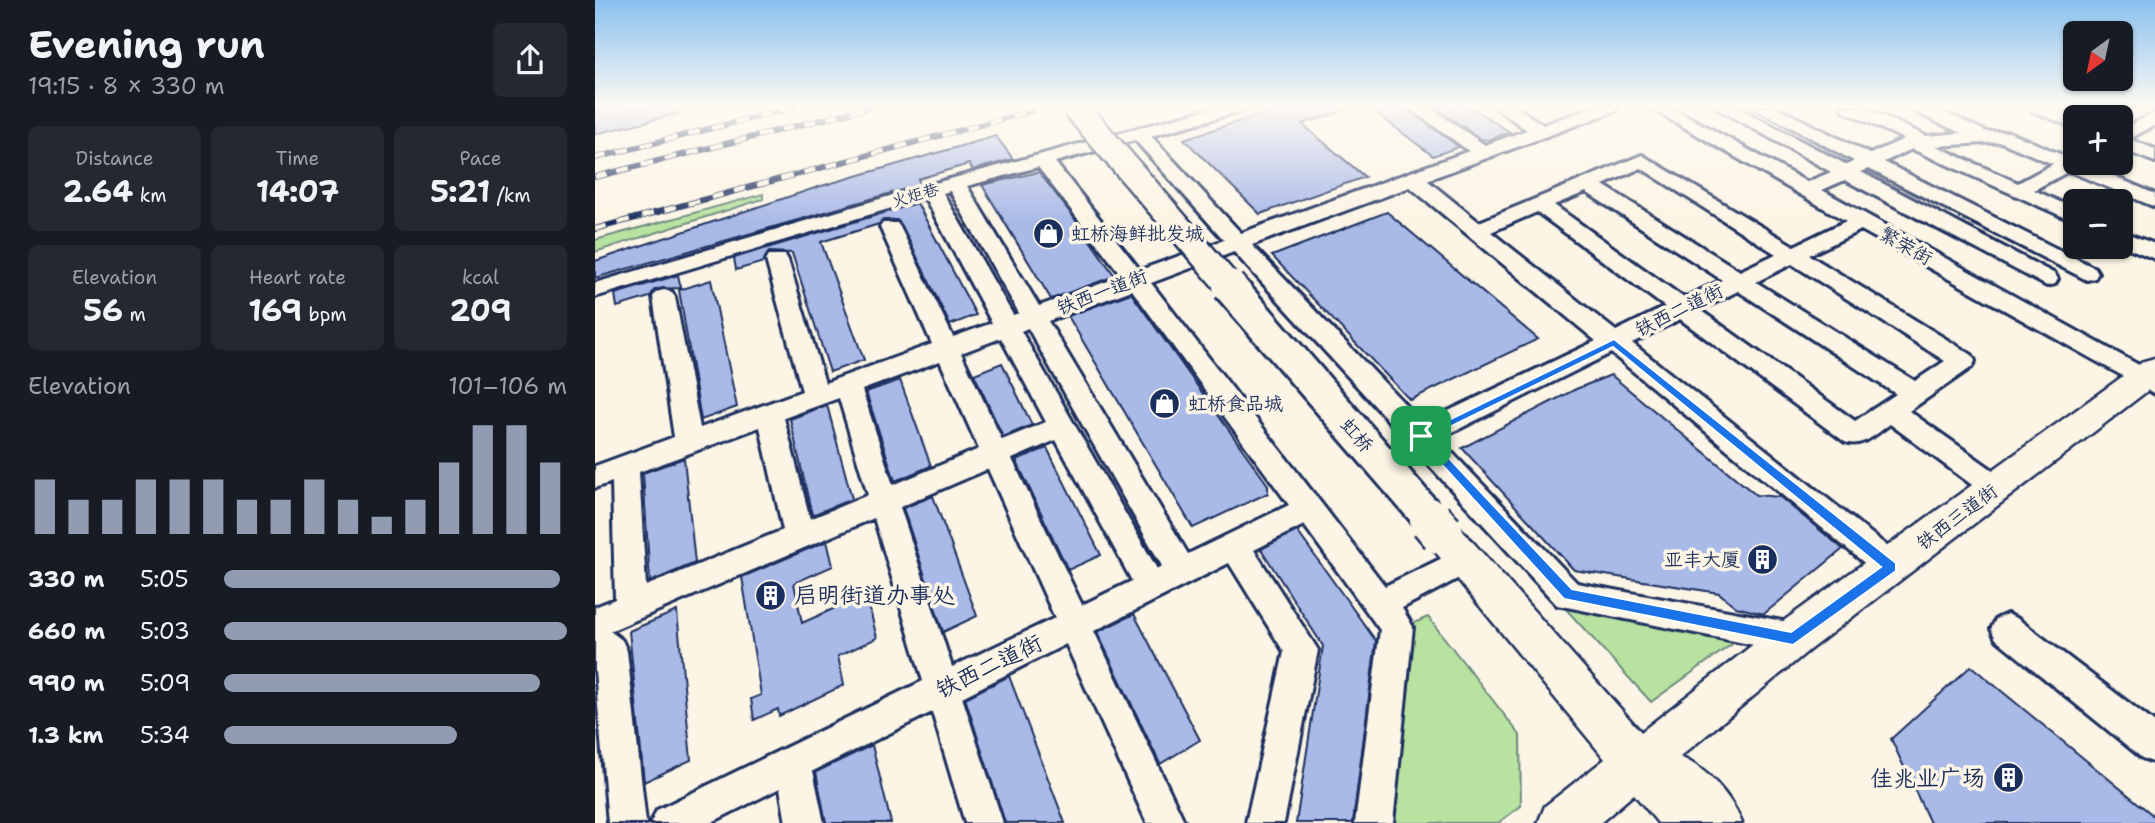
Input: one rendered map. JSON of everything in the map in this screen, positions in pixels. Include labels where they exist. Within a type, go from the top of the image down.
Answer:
[{"type":"main road","name":"虹桥","points":[[1108,145],[1453,547],[1646,756]]},
{"type":"main road","name":"铁西三道街","points":[[1563,823],[1793,639],[2151,377]]},
{"type":"main road","points":[[1646,756],[1689,823]]},
{"type":"main road","points":[[1646,756],[1718,823]]},
{"type":"street","name":"火炬巷","points":[[595,290],[931,190],[1099,145]]},
{"type":"street","points":[[1150,145],[1239,244],[1568,595],[1793,639]]},
{"type":"street","points":[[1473,145],[1484,153]]},
{"type":"street","name":"铁西一道街","points":[[595,478],[1505,145]]},
{"type":"street","name":"繁荣街","points":[[1726,145],[2151,377]]},
{"type":"street","points":[[1796,145],[2047,279]]},
{"type":"street","points":[[1837,145],[2087,273]]},
{"type":"street","points":[[1806,190],[1906,145]]},
{"type":"street","points":[[1925,145],[2063,211]]},
{"type":"street","points":[[2030,145],[2063,158]]},
{"type":"street","points":[[2133,147],[2155,156]]},
{"type":"street","points":[[1044,161],[1389,615]]},
{"type":"street","points":[[1476,230],[1642,161],[1963,361],[1855,435],[1539,204]]},
{"type":"street","points":[[2018,191],[2063,167]]},
{"type":"street","points":[[2100,175],[2155,201]]},
{"type":"street","points":[[1413,179],[1891,567]]},
{"type":"street","points":[[956,184],[1036,317],[1182,572]]},
{"type":"street","points":[[1588,184],[1915,394]]},
{"type":"street","points":[[931,190],[1151,587]]},
{"type":"street","name":"铁西二道街","points":[[1421,436],[1862,221]]},
{"type":"street","points":[[890,227],[1166,823]]},
{"type":"street","points":[[2133,242],[2155,252]]},
{"type":"street","points":[[777,260],[816,397]]},
{"type":"street","points":[[664,297],[689,443]]},
{"type":"street","points":[[848,386],[984,823]]},
{"type":"street","points":[[1891,411],[1997,488]]},
{"type":"street","points":[[770,414],[799,535]]},
{"type":"street","points":[[595,622],[883,499],[1063,426]]},
{"type":"street","points":[[625,467],[631,607]]},
{"type":"street","name":"铁西二道街","points":[[670,823],[1308,509]]},
{"type":"street","points":[[1235,545],[1301,650],[1265,823]]},
{"type":"street","points":[[1374,823],[1389,615],[1453,547]]},
{"type":"street","points":[[2007,629],[2155,745]]},
{"type":"street","points":[[595,638],[610,651],[627,823]]},
{"type":"street","points":[[793,763],[805,823]]},
{"type":"green space","points":[[763,194],[763,199],[595,252],[595,240]]},
{"type":"green space","points":[[1564,607],[1739,639],[1651,702]]},
{"type":"green space","points":[[1428,617],[1520,735],[1521,806],[1498,823],[1389,823],[1414,623]]},
{"type":"building","points":[[963,145],[1003,145],[1013,159],[973,170],[969,164],[918,179],[920,184],[909,188],[595,278],[595,261],[818,187]]},
{"type":"building","points":[[1190,145],[1327,145],[1365,177],[1260,214]]},
{"type":"building","points":[[1419,145],[1459,147],[1433,156]]},
{"type":"building","name":"虹桥海鲜批发城","points":[[1039,172],[1115,276],[1051,299],[982,185]]},
{"type":"building","points":[[917,203],[976,315],[950,325],[897,220],[883,220],[879,224],[821,242],[864,360],[830,372],[792,253],[769,252],[764,262],[736,270],[734,258]]},
{"type":"building","points":[[1387,212],[1538,339],[1410,400],[1272,256]]},
{"type":"building","points":[[678,275],[681,288],[655,289],[650,297],[617,307],[615,294]]},
{"type":"building","points":[[711,280],[737,407],[701,420],[679,290]]},
{"type":"building","name":"虹桥食品城","points":[[1131,293],[1268,485],[1268,493],[1193,528],[1068,316]]},
{"type":"building","points":[[1002,363],[1032,425],[1003,437],[974,374]]},
{"type":"building","points":[[1611,375],[1756,495],[1780,497],[1843,549],[1764,614],[1736,607],[1719,593],[1574,570],[1462,448],[1576,389]]},
{"type":"building","points":[[900,380],[931,466],[895,481],[866,392]]},
{"type":"building","points":[[827,405],[852,499],[812,515],[790,419]]},
{"type":"building","points":[[1047,448],[1101,555],[1068,570],[1016,460]]},
{"type":"building","points":[[684,458],[695,563],[650,582],[643,473]]},
{"type":"building","points":[[933,496],[977,616],[943,632],[903,508]]},
{"type":"building","points":[[1297,531],[1376,641],[1353,823],[1296,823],[1323,646],[1261,549]]},
{"type":"building","points":[[827,541],[833,566],[794,583],[802,623],[866,594],[877,638],[838,656],[844,685],[779,716],[778,709],[754,720],[751,699],[761,695],[742,577]]},
{"type":"building","points":[[677,611],[691,760],[644,782],[629,631]]},
{"type":"building","points":[[1134,614],[1200,740],[1160,764],[1097,632]]},
{"type":"building","name":"佳兆业广场","points":[[1971,666],[2155,817],[2155,823],[1930,823],[1891,739]]},
{"type":"building","points":[[1009,676],[1065,823],[1005,823],[965,698]]},
{"type":"building","points":[[872,745],[891,823],[826,823],[816,772]]},
{"type":"railway","points":[[595,158],[644,145]]},
{"type":"railway","points":[[595,177],[720,145]]},
{"type":"railway","points":[[595,229],[904,145]]},
{"type":"place","name":"虹桥海鲜批发城","points":[[1048,233]]},
{"type":"place","name":"虹桥食品城","points":[[1165,403]]},
{"type":"place","name":"亚丰大厦","points":[[1763,559]]},
{"type":"place","name":"启明街道办事处","points":[[771,595]]},
{"type":"place","name":"佳兆业广场","points":[[2008,778]]},
{"type":"route","points":[[1614,342],[1891,567],[1793,639],[1568,595],[1421,436],[1614,342]]}]
